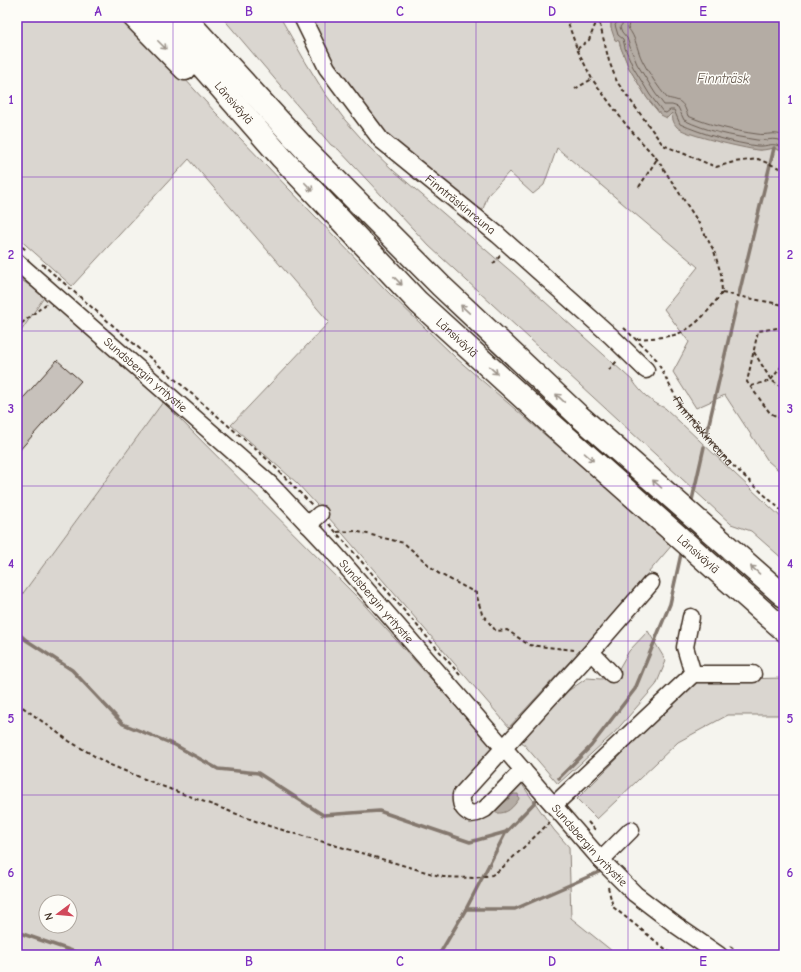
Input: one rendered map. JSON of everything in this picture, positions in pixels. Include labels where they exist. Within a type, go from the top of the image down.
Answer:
[{"type":"highway","points":[[134,17],[219,103],[282,158]]},
{"type":"highway","name":"Länsiväylä","points":[[159,17],[282,158],[418,302],[555,427],[784,630]]},
{"type":"highway","name":"Länsiväylä","points":[[184,17],[304,148],[441,286],[579,416],[784,596]]},
{"type":"highway","points":[[205,17],[304,148]]},
{"type":"street","name":"Finnträskinreuna","points":[[302,17],[327,68],[381,140],[498,235],[611,336],[646,370]]},
{"type":"street","name":"Sundsbergin yritystie","points":[[17,262],[270,484],[346,566],[601,860],[635,894],[677,926],[722,949]]},
{"type":"street","points":[[308,525],[320,514]]},
{"type":"street","points":[[524,770],[477,813],[471,814],[462,807],[460,802],[461,795],[591,652],[651,583]]},
{"type":"street","points":[[691,617],[685,647],[693,674]]},
{"type":"street","points":[[591,652],[612,674]]},
{"type":"street","points":[[557,809],[693,674],[753,674]]},
{"type":"street","points":[[601,860],[631,830]]},
{"type":"path","points":[[566,17],[577,49],[592,79],[627,126],[657,159],[697,220],[714,250],[721,274],[722,293],[711,308],[694,325],[674,335],[637,339]]},
{"type":"path","points":[[577,49],[589,40],[598,17]]},
{"type":"path","points":[[598,17],[608,61],[617,82],[663,145],[716,167],[734,162],[758,159],[784,170]]},
{"type":"path","points":[[575,89],[592,79]]},
{"type":"path","points":[[639,187],[657,159]]},
{"type":"path","points":[[722,293],[784,305]]},
{"type":"path","points":[[17,329],[22,323],[44,307]]},
{"type":"path","name":"Finnträskinreuna","points":[[620,324],[657,360],[681,407],[730,462],[784,513]]},
{"type":"path","points":[[784,327],[758,331],[747,382],[770,413],[784,420]]},
{"type":"path","points":[[754,351],[771,380],[784,389]]},
{"type":"path","points":[[751,386],[771,380],[784,363]]},
{"type":"path","points":[[336,532],[355,531],[404,542],[438,573],[476,593],[482,614],[496,631],[507,630],[529,645],[591,652]]},
{"type":"path","points":[[17,703],[69,741],[102,760],[159,785],[269,826],[443,877],[474,878],[492,875],[501,869],[557,809]]},
{"type":"path","points":[[601,860],[613,907],[673,955]]},
{"type":"path","points":[[722,949],[742,955]]},
{"type":"shaded area","points":[[17,17],[125,17],[153,44],[215,112],[388,292],[456,358],[672,545],[607,621],[509,727],[337,527],[297,483],[231,425],[329,322],[189,159],[72,286],[17,237]]},
{"type":"shaded area","points":[[222,17],[280,17],[324,92],[345,120],[368,146],[394,171],[514,274],[633,381],[647,397],[665,408],[784,520],[784,560],[751,531],[731,524],[429,246],[338,149],[331,145]]},
{"type":"shaded area","points":[[295,17],[606,17],[611,23],[611,28],[619,41],[629,68],[647,98],[661,115],[672,112],[759,150],[774,148],[784,152],[784,475],[768,461],[725,395],[696,408],[673,372],[689,342],[664,309],[698,267],[557,148],[544,185],[533,194],[509,172],[488,195],[477,226],[396,149]]},
{"type":"shaded area","points":[[17,277],[45,296],[17,337]]},
{"type":"shaded area","points":[[45,296],[163,402],[21,596],[17,593],[17,337]]},
{"type":"shaded area","points":[[163,402],[359,599],[496,751],[458,795],[463,815],[519,780],[554,830],[569,847],[571,918],[617,955],[17,955],[17,593],[21,596]]},
{"type":"shaded area","points":[[648,631],[666,661],[656,685],[614,733],[558,784],[521,741],[568,691],[587,678],[601,679],[614,677],[629,651]]},
{"type":"shaded area","points":[[784,678],[784,715],[728,715],[678,742],[597,819],[577,799],[696,680]]},
{"type":"water","name":"Finnträsk","points":[[616,17],[784,17],[784,152],[772,149],[750,149],[691,134],[677,127],[672,113],[667,118],[661,115],[647,98],[629,68],[619,41],[615,40],[611,23]]},
{"type":"water","points":[[514,794],[518,794],[519,799],[512,808],[504,812],[496,813],[495,811]]},
{"type":"building","points":[[57,360],[81,381],[17,453],[17,405]]},
{"type":"waterway","points":[[739,294],[774,148]]},
{"type":"waterway","points":[[707,432],[737,303]]},
{"type":"waterway","points":[[692,500],[704,447]]},
{"type":"waterway","points":[[559,778],[591,746],[635,689],[670,604],[681,554]]},
{"type":"waterway","points":[[17,632],[26,640],[72,670],[123,724],[175,745],[218,769],[258,773],[323,815],[379,811],[470,842],[506,832],[536,801]]},
{"type":"waterway","points":[[439,955],[466,909],[506,832]]},
{"type":"waterway","points":[[466,909],[515,909],[599,872]]},
{"type":"waterway","points":[[17,932],[84,955]]}]
